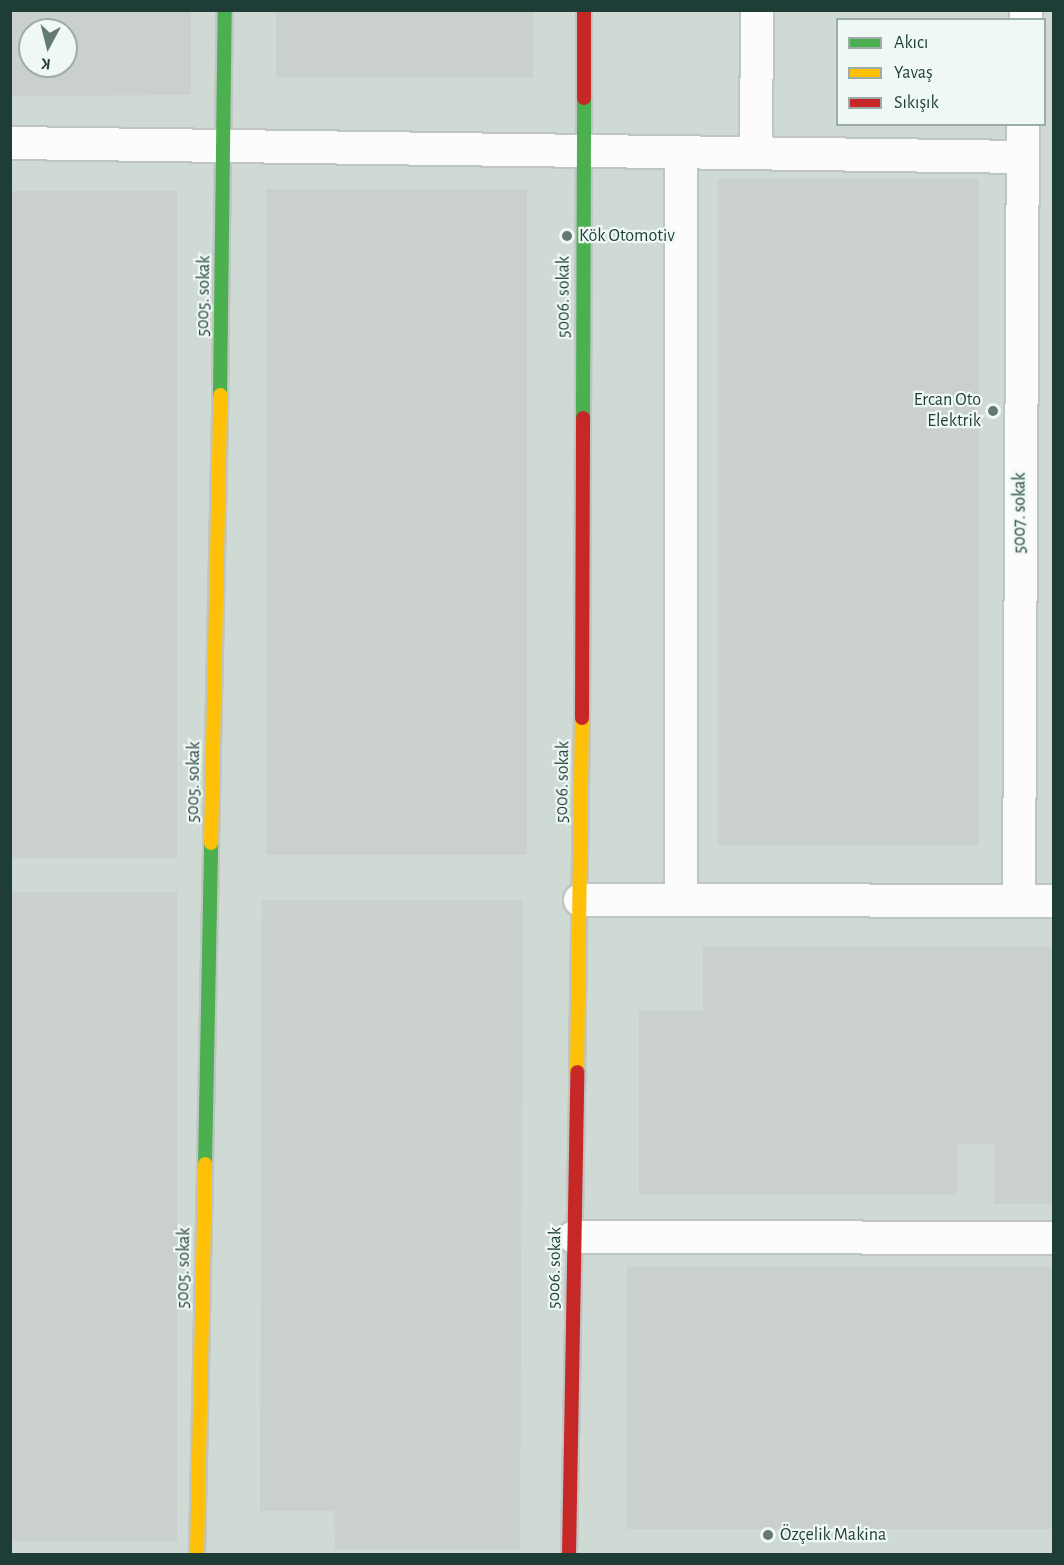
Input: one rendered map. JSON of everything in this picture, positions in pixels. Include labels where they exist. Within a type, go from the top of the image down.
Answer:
[{"type":"street","name":"5005. sokak","points":[[197,1554],[225,146],[225,10]]},
{"type":"street","name":"5006. sokak","points":[[569,1554],[580,900],[584,10]]},
{"type":"street","points":[[756,153],[757,10]]},
{"type":"street","name":"5007. sokak","points":[[1019,901],[1023,126]]},
{"type":"street","points":[[10,143],[1022,156]]},
{"type":"street","points":[[681,152],[681,900]]},
{"type":"street","points":[[580,900],[1053,901]]},
{"type":"street","points":[[574,1237],[1053,1238]]},
{"type":"shaded area","points":[[11,11],[1053,11],[1053,1554],[11,1554]]},
{"type":"building","points":[[10,10],[191,10],[191,95],[10,96]]},
{"type":"building","points":[[276,10],[533,10],[533,78],[276,78]]},
{"type":"building","points":[[718,179],[979,179],[979,845],[718,845]]},
{"type":"building","points":[[266,189],[527,189],[527,855],[266,855]]},
{"type":"building","points":[[10,191],[177,191],[177,858],[10,858]]},
{"type":"building","points":[[10,892],[177,892],[177,1542],[10,1542]]},
{"type":"building","points":[[262,900],[523,900],[520,1550],[335,1550],[334,1511],[260,1511]]},
{"type":"building","points":[[703,947],[1054,947],[1054,1204],[994,1204],[994,1144],[957,1144],[957,1195],[639,1195],[639,1010],[703,1010]]},
{"type":"building","points":[[627,1267],[1054,1267],[1054,1529],[627,1529]]},
{"type":"traffic: fast","points":[[220,395],[225,10]]},
{"type":"traffic: fast","points":[[583,418],[584,98]]},
{"type":"traffic: fast","points":[[205,1164],[211,843]]},
{"type":"traffic: slow","points":[[211,843],[220,395]]},
{"type":"traffic: slow","points":[[577,1072],[582,718]]},
{"type":"traffic: slow","points":[[197,1554],[205,1164]]},
{"type":"traffic: jam","points":[[584,10],[584,98]]},
{"type":"traffic: jam","points":[[582,718],[583,418]]},
{"type":"traffic: jam","points":[[569,1554],[577,1072]]},
{"type":"place","name":"Kök Otomotiv","points":[[567,236]]},
{"type":"place","name":"Ercan Oto Elektrik","points":[[993,411]]},
{"type":"place","name":"Özçelik Makina","points":[[768,1535]]}]
